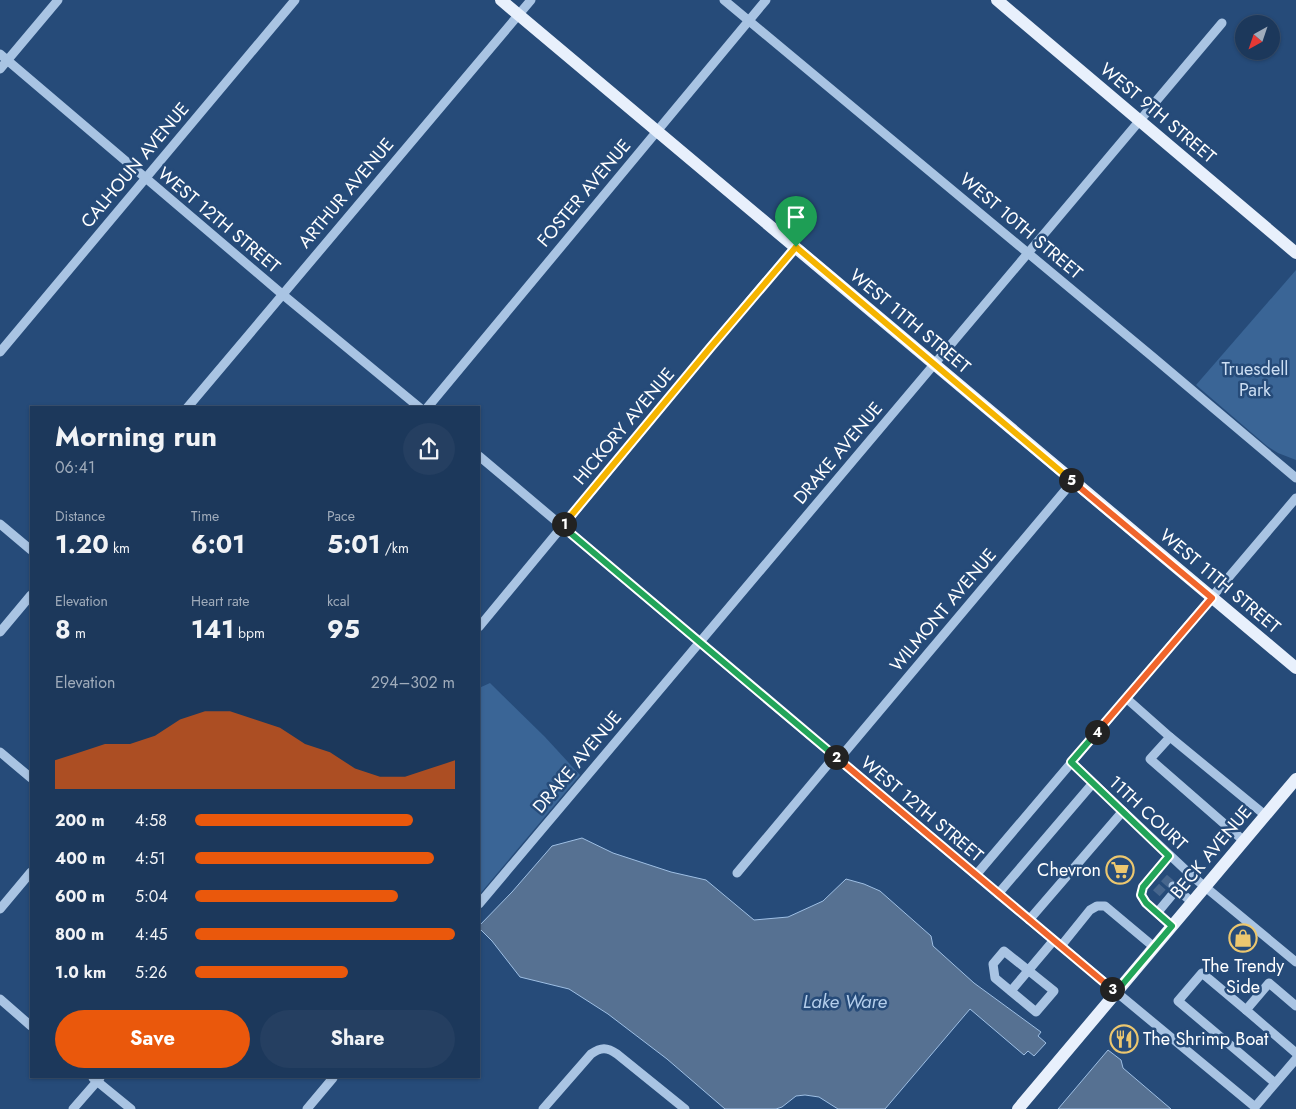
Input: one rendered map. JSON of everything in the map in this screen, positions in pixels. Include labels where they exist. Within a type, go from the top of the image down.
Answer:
[{"type":"main road","name":"WEST 11TH STREET","points":[[501,0],[1296,668]]},
{"type":"main road","name":"WEST 9TH STREET","points":[[997,0],[1296,253]]},
{"type":"main road","name":"BECK AVENUE","points":[[1018,1109],[1296,779]]},
{"type":"street","points":[[0,70],[4,58],[58,0]]},
{"type":"street","name":"CALHOUN AVENUE","points":[[0,352],[295,0]]},
{"type":"street","name":"ARTHUR AVENUE","points":[[189,406],[531,0]]},
{"type":"street","name":"WEST 10TH STREET","points":[[724,0],[1296,478]]},
{"type":"street","name":"FOSTER AVENUE","points":[[429,406],[766,0]]},
{"type":"street","name":"DRAKE AVENUE","points":[[480,903],[1222,23]]},
{"type":"street","name":"WEST 12TH STREET","points":[[4,58],[282,294],[418,406]]},
{"type":"street","name":"HICKORY AVENUE","points":[[480,626],[796,247]]},
{"type":"street","name":"WEST 12TH STREET","points":[[480,457],[998,894],[1255,1107],[1275,1083]]},
{"type":"street","name":"WILMONT AVENUE","points":[[737,872],[837,758],[1073,481]]},
{"type":"street","points":[[976,875],[1296,498]]},
{"type":"street","points":[[0,524],[30,549]]},
{"type":"street","points":[[0,632],[30,595]]},
{"type":"street","points":[[1126,698],[1170,737],[1265,815]]},
{"type":"street","points":[[1170,737],[1150,760],[1244,841]]},
{"type":"street","points":[[0,752],[30,777]]},
{"type":"street","name":"11TH COURT","points":[[1071,762],[1169,856],[1296,962]]},
{"type":"street","points":[[998,894],[1093,783]]},
{"type":"street","points":[[1029,920],[1122,811]]},
{"type":"street","points":[[1169,856],[1143,887],[1141,895],[1146,903],[1172,926]]},
{"type":"street","points":[[1156,871],[1164,878]]},
{"type":"street","points":[[0,909],[30,873]]},
{"type":"street","points":[[1148,881],[1156,887]]},
{"type":"street","points":[[1157,913],[1175,888],[1192,902]]},
{"type":"street","points":[[1011,992],[1029,970],[1090,910],[1097,906],[1105,906],[1154,947]]},
{"type":"street","points":[[1004,951],[1054,990],[1036,1012],[1011,992],[995,978],[993,964],[1004,951]]},
{"type":"street","points":[[1296,1053],[1202,973],[1178,1001],[1275,1083],[1296,1059]]},
{"type":"street","points":[[1246,1010],[1269,983],[1296,1006]]},
{"type":"street","points":[[0,999],[30,1025]]},
{"type":"street","points":[[544,1109],[591,1054],[601,1048],[608,1048],[615,1052],[685,1109]]},
{"type":"street","points":[[306,1109],[333,1078]]},
{"type":"street","points":[[73,1109],[97,1079],[130,1109]]},
{"type":"green space","name":"Truesdell Park","points":[[1296,270],[1296,460],[1278,453],[1267,446],[1196,385]]},
{"type":"green space","points":[[490,683],[545,737],[580,775],[480,894],[480,688]]},
{"type":"water","name":"Lake Ware","points":[[582,838],[613,853],[671,872],[706,880],[754,920],[788,917],[823,901],[846,879],[864,884],[880,891],[931,936],[933,946],[974,983],[1041,1032],[1038,1036],[1046,1043],[1034,1056],[1028,1051],[1024,1055],[970,1009],[885,1109],[838,1109],[819,1097],[805,1095],[796,1096],[782,1107],[776,1109],[725,1109],[667,1059],[608,1014],[569,989],[520,977],[492,941],[480,929],[480,925],[552,846]]},
{"type":"water","points":[[1108,1050],[1121,1060],[1123,1068],[1171,1109],[1058,1109]]},
{"type":"tunnel","points":[[1164,878],[1173,886]]},
{"type":"tunnel","points":[[1156,887],[1166,896]]},
{"type":"place","name":"Chevron","points":[[1120,870]]},
{"type":"place","name":"The Trendy Side","points":[[1243,938]]},
{"type":"place","name":"The Shrimp Boat","points":[[1124,1039]]},
{"type":"route","points":[[796,247],[1212,598],[1071,762],[1169,856],[1143,887],[1141,895],[1146,903],[1172,926],[1116,992],[562,526],[796,247]]}]
